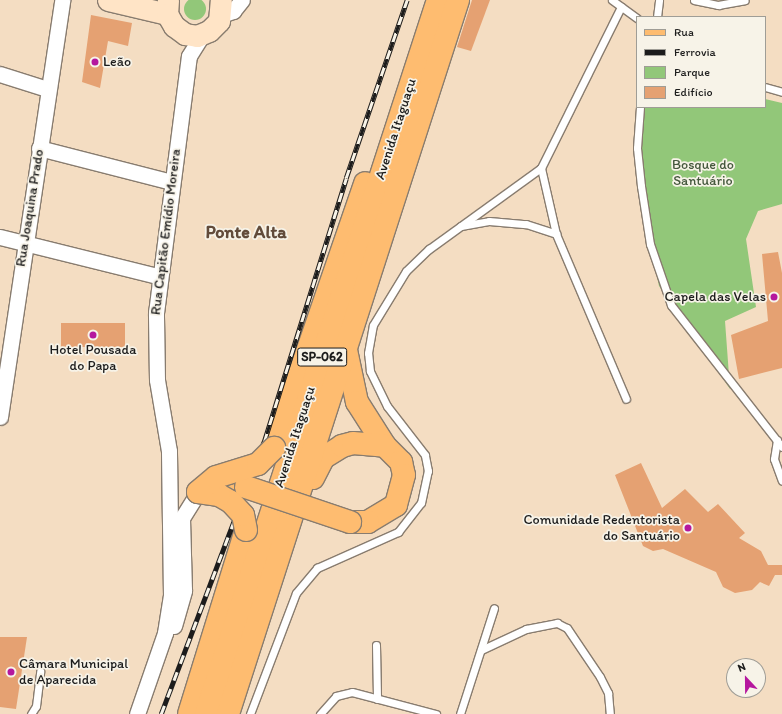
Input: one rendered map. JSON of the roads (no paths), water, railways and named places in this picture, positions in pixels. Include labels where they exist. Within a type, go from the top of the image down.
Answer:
[{"type":"main road","points":[[108,0],[132,5],[164,5],[181,32],[203,34],[214,27],[221,8]]},
{"type":"main road","name":"Avenida Itaguaçu","points":[[206,714],[438,0]]},
{"type":"main road","name":"Avenida Itaguaçu","points":[[228,714],[458,0]]},
{"type":"main road","points":[[198,492],[216,477],[258,464],[274,448],[350,219],[383,142],[397,125]]},
{"type":"main road","points":[[198,492],[214,484],[234,484],[350,522],[368,522],[396,505],[404,475],[397,456],[385,446],[358,402],[346,350]]},
{"type":"main road","points":[[298,498],[310,485],[318,464],[334,450],[353,443],[385,446]]},
{"type":"main road","points":[[189,714],[246,530],[243,515],[231,502],[219,495],[198,492]]},
{"type":"main road","points":[[228,644],[249,647]]},
{"type":"street","name":"Rua Joaquina Prado","points":[[0,417],[5,340],[25,244],[47,89],[62,0]]},
{"type":"street","points":[[221,8],[233,11],[242,0]]},
{"type":"street","name":"Rua Capitão Emídio Moreira","points":[[137,714],[145,686],[165,633],[171,596],[169,451],[157,380],[155,346],[158,276],[188,56],[181,32]]},
{"type":"street","name":"Rua Capitão Emídio Moreira","points":[[188,56],[203,34]]},
{"type":"street","points":[[0,74],[47,89]]},
{"type":"street","points":[[39,148],[171,182]]},
{"type":"street","points":[[0,237],[158,276]]},
{"type":"street","points":[[145,686],[173,631],[184,590],[182,518],[198,492]]},
{"type":"lane","points":[[612,0],[636,17]]},
{"type":"lane","points":[[657,16],[659,0]]},
{"type":"lane","points":[[694,0],[718,3],[745,0]]},
{"type":"lane","points":[[250,714],[296,593],[317,568],[398,532],[421,503],[428,471],[425,455],[387,406],[370,371],[368,353],[373,325],[403,277],[429,248],[541,168],[621,7]]},
{"type":"lane","points":[[766,88],[782,92]]},
{"type":"lane","points":[[640,108],[637,148],[650,244],[671,305],[782,447]]},
{"type":"lane","points":[[541,168],[556,234],[626,399]]},
{"type":"lane","points":[[459,226],[489,221],[520,223],[556,234]]},
{"type":"lane","points":[[777,440],[774,459],[782,482]]},
{"type":"lane","points":[[460,714],[494,608]]},
{"type":"lane","points":[[481,650],[526,629],[557,623],[572,634],[600,676],[608,694],[610,714]]},
{"type":"lane","points":[[376,645],[377,699]]},
{"type":"lane","points":[[31,714],[36,706],[40,671]]},
{"type":"lane","points":[[320,714],[336,696],[352,692],[436,714]]},
{"type":"railway","points":[[161,714],[264,442],[346,178],[407,0]]},
{"type":"place","name":"Leão","points":[[95,62]]},
{"type":"place","name":"Capela das Velas","points":[[774,297]]},
{"type":"place","name":"Hotel Pousada do Papa","points":[[93,335]]},
{"type":"place","name":"Comunidade Redentorista do Santuário","points":[[688,528]]},
{"type":"place","name":"Câmara Municipal de Aparecida","points":[[11,672]]},
{"type":"district","name":"Ponte Alta","points":[[246,232]]},
{"type":"park label","name":"Bosque do Santuário","points":[[703,174]]}]
